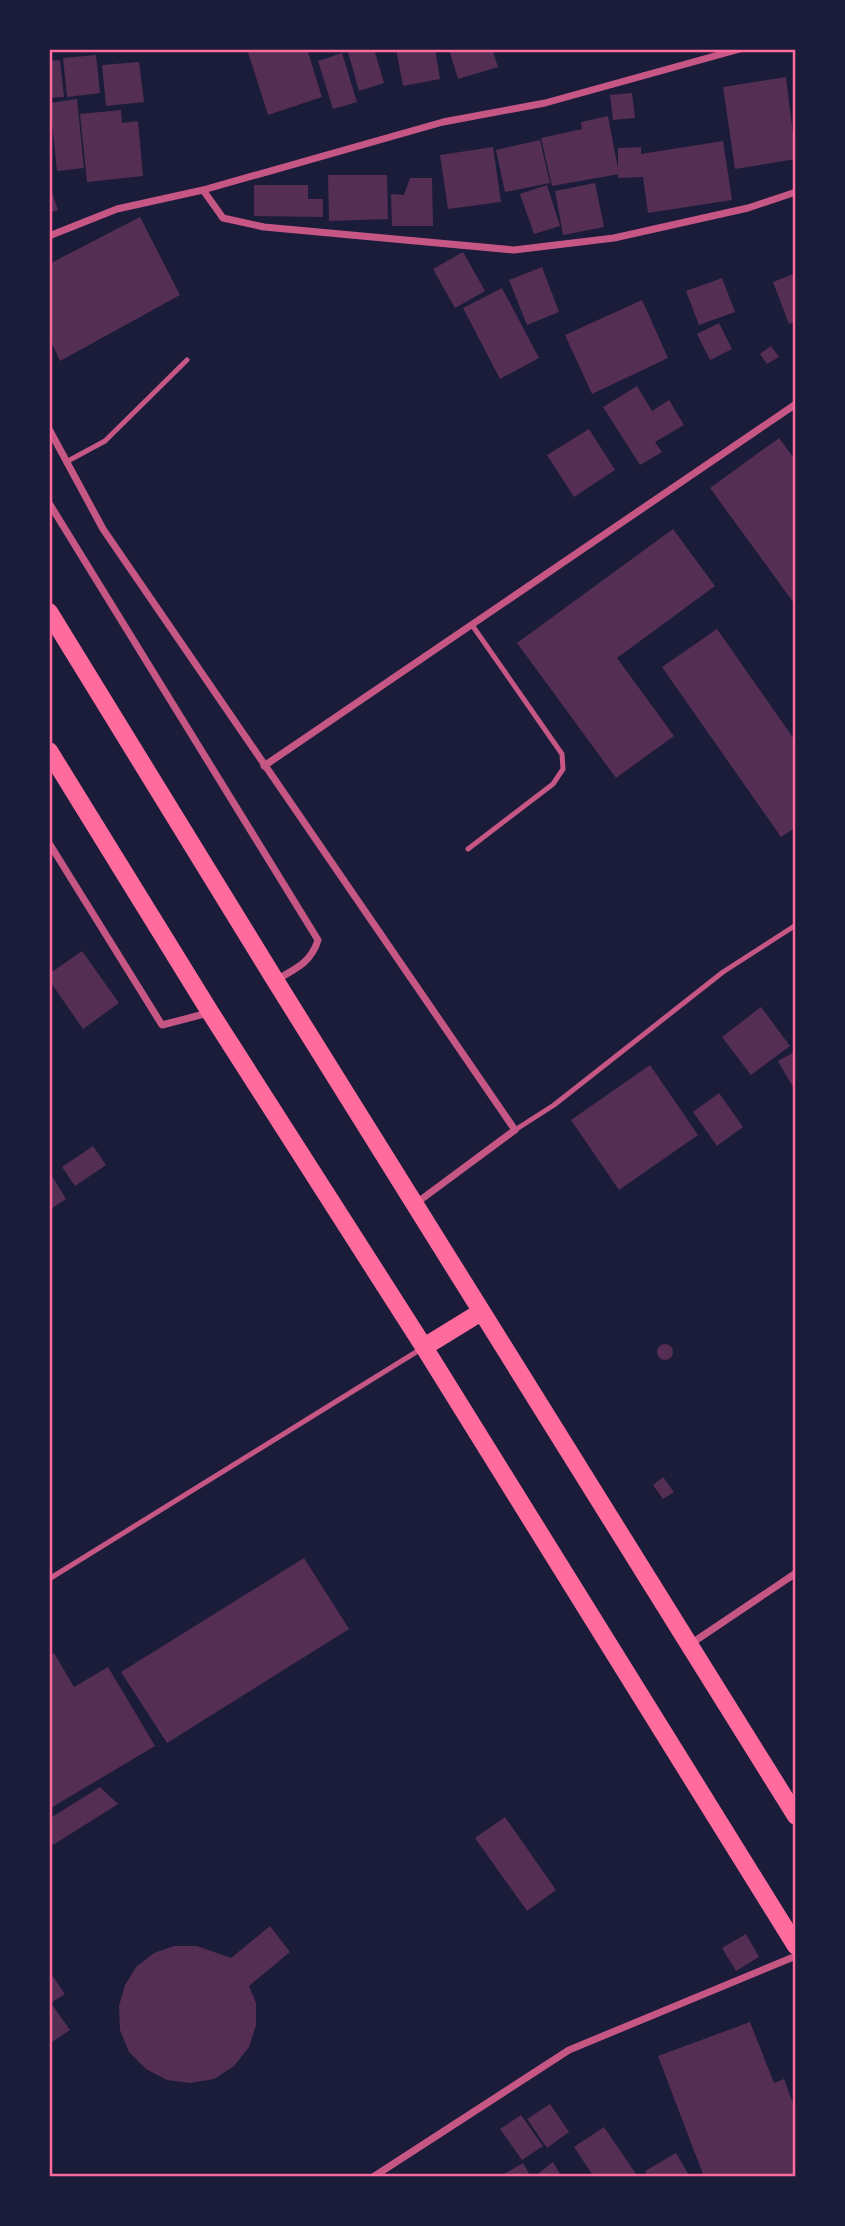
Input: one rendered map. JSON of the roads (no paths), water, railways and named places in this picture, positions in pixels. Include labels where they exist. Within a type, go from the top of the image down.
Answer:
[{"type":"main road","points":[[49,612],[796,1816]]},
{"type":"main road","points":[[49,751],[209,1012],[424,1347],[796,1946]]},
{"type":"main road","points":[[424,1347],[481,1312]]},
{"type":"street","points":[[49,236],[117,209],[203,190],[443,122],[545,103],[740,49]]},
{"type":"street","points":[[203,190],[223,218],[264,227],[514,250],[614,239],[748,208],[796,192]]},
{"type":"street","points":[[264,766],[796,404]]},
{"type":"street","points":[[49,429],[103,528],[515,1130],[415,1204]]},
{"type":"street","points":[[49,503],[318,940],[315,953],[307,962],[275,980]]},
{"type":"street","points":[[49,843],[162,1025],[209,1012]]},
{"type":"street","points":[[689,1645],[796,1573]]},
{"type":"street","points":[[373,2177],[569,2050],[796,1956]]},
{"type":"lane","points":[[66,462],[106,442],[187,360]]},
{"type":"lane","points":[[468,849],[553,784],[563,769],[562,754],[471,625]]},
{"type":"lane","points":[[515,1130],[554,1105],[723,972],[796,925]]},
{"type":"lane","points":[[49,1579],[424,1347]]}]
